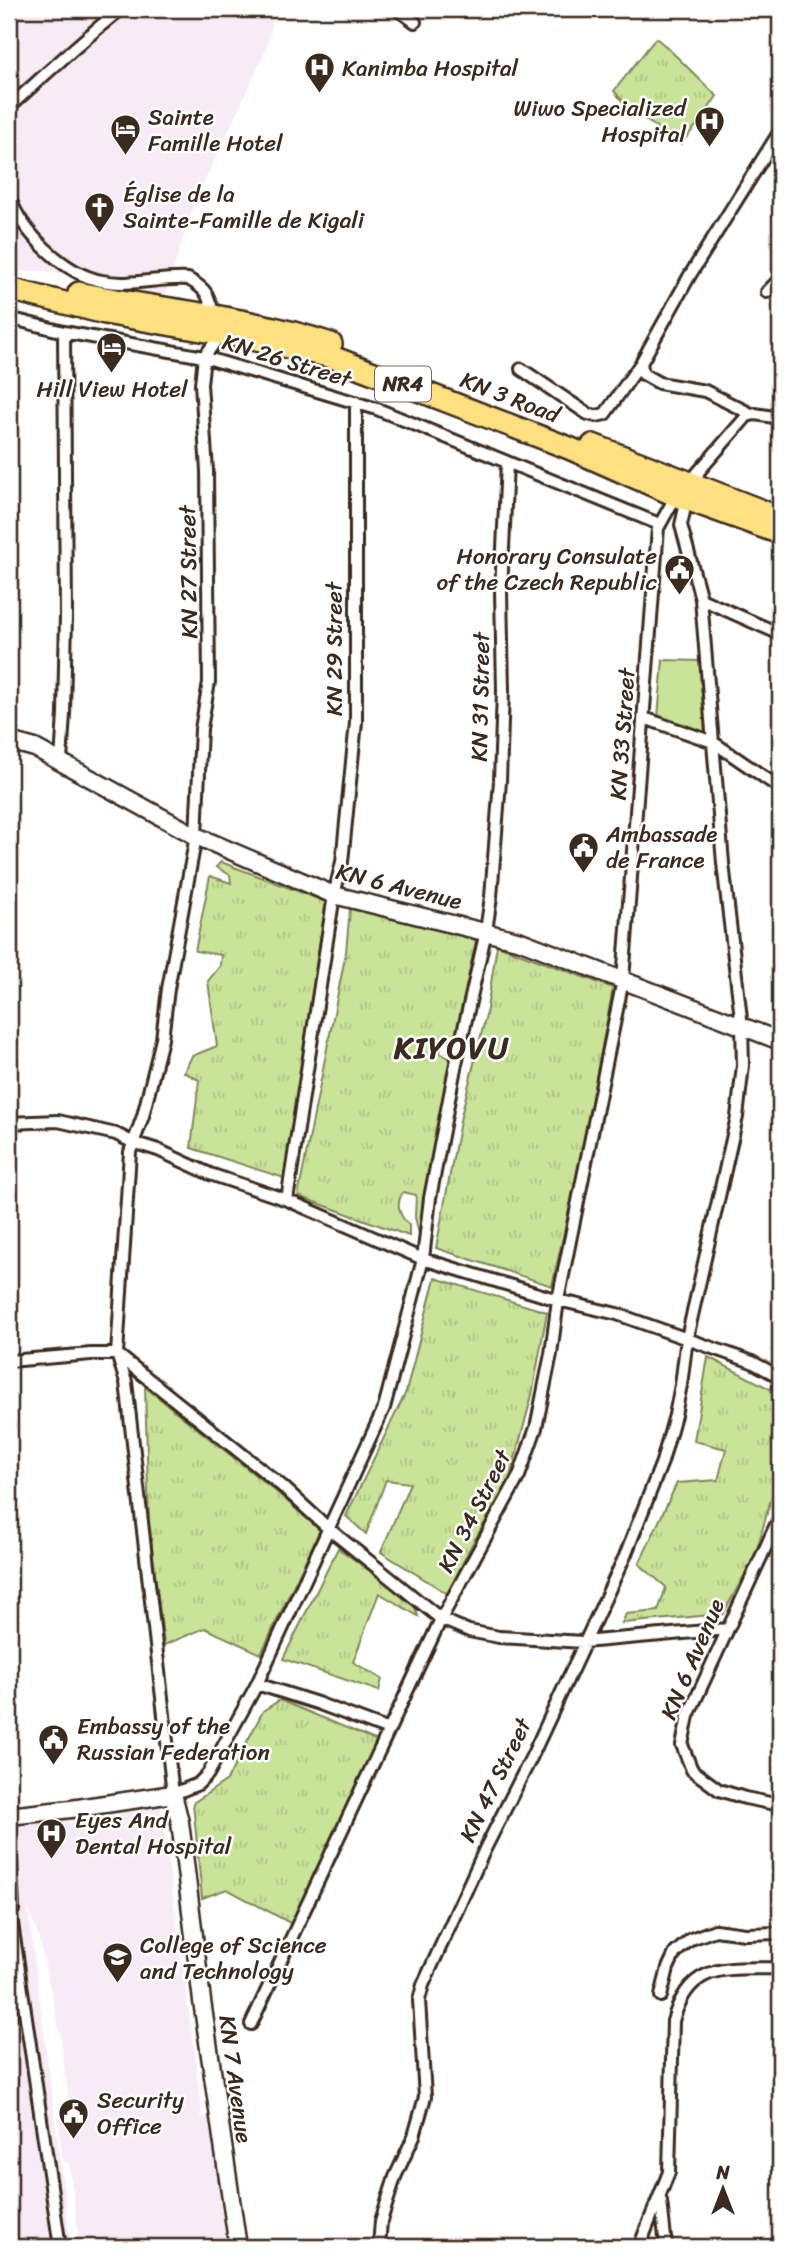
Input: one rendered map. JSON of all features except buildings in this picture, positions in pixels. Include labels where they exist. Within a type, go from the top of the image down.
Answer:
[{"type":"highway","name":"KN 3 Road","points":[[9,275],[100,297],[263,324],[340,347],[689,487],[780,533]]},
{"type":"highway","name":"KN 3 Road","points":[[9,289],[105,313],[252,339],[331,357],[569,448],[780,518]]},
{"type":"main road","name":"KN 6 Avenue","points":[[12,739],[61,761],[196,836],[334,895],[521,941],[780,1041]]},
{"type":"main road","points":[[9,1815],[71,1810],[173,1794]]},
{"type":"main road","name":"KN 7 Avenue","points":[[173,1794],[180,1822],[202,2001],[238,2247]]},
{"type":"street","points":[[9,107],[15,98],[121,9]]},
{"type":"street","points":[[397,9],[415,22]]},
{"type":"street","points":[[774,9],[780,15]]},
{"type":"street","points":[[521,369],[588,414],[605,414],[640,363],[690,275],[780,131]]},
{"type":"street","points":[[9,196],[22,223],[33,237],[80,273],[102,281],[188,279],[199,285],[210,297],[222,335],[204,357]]},
{"type":"street","points":[[767,292],[780,279]]},
{"type":"street","name":"KN 26 Street","points":[[9,318],[64,332],[204,357],[356,402],[392,414],[659,524]]},
{"type":"street","points":[[61,761],[66,615],[64,332]]},
{"type":"street","name":"KN 27 Street","points":[[173,1794],[126,1382],[117,1354],[130,1152],[144,1116],[162,1039],[168,989],[196,836],[201,729],[209,682],[207,471],[201,384],[204,357]]},
{"type":"street","points":[[640,363],[643,374],[659,383],[705,391],[751,414],[780,418]]},
{"type":"street","name":"KN 29 Street","points":[[287,1200],[334,895],[342,862],[356,722],[356,402]]},
{"type":"street","name":"KN 33 Street","points":[[623,980],[659,524],[743,419],[751,414]]},
{"type":"street","name":"KN 31 Street","points":[[173,1794],[198,1784],[208,1774],[257,1684],[384,1408],[423,1259],[430,1198],[455,1068],[486,931],[500,781],[503,691],[501,592],[507,463]]},
{"type":"street","name":"KN 47 Street","points":[[379,2247],[381,2221],[395,2177],[414,2136],[425,2097],[419,2000],[625,1556],[662,1462],[681,1385],[687,1338],[737,1117],[743,1065],[742,1027],[723,863],[701,599],[682,534],[682,518],[689,487]]},
{"type":"street","points":[[701,599],[780,634]]},
{"type":"street","points":[[644,718],[713,742],[780,788]]},
{"type":"street","name":"KN 34 Street","points":[[251,2024],[441,1619],[519,1476],[536,1428],[551,1354],[558,1300],[623,980]]},
{"type":"street","points":[[9,1123],[58,1121],[95,1128],[158,1150],[209,1174],[287,1200],[423,1259],[558,1300],[617,1314],[752,1362],[780,1377]]},
{"type":"street","points":[[9,1361],[117,1354],[282,1486],[329,1529],[441,1619],[469,1631],[499,1637],[583,1642],[728,1629]]},
{"type":"street","name":"KN 6 Avenue","points":[[780,1516],[688,1716],[682,1745],[692,1770],[719,1790],[780,1805]]},
{"type":"street","points":[[257,1684],[389,1730]]},
{"type":"street","points":[[9,1815],[13,1923]]},
{"type":"street","points":[[9,1903],[60,2247]]},
{"type":"street","points":[[661,1996],[674,1953],[691,1939],[715,1930],[745,1934],[780,1933]]},
{"type":"street","points":[[639,2247],[669,2172],[673,2021],[678,2003],[697,1979],[712,1971],[729,1968],[780,1968]]},
{"type":"street","points":[[661,2197],[666,2247]]},
{"type":"shaded area","points":[[9,9],[276,9],[266,50],[196,199],[165,295],[47,271],[9,271]]},
{"type":"shaded area","name":"College of Science and Technology","points":[[9,1757],[18,1825],[18,1820],[68,1815],[69,1823],[77,1822],[80,1814],[160,1801],[202,2109],[200,2118],[213,2116],[231,2247],[80,2247],[69,2163],[63,2162],[58,2117],[69,2116],[70,2111],[60,2033],[39,1938],[28,1908],[71,2247],[9,2247]]},
{"type":"green space","points":[[656,38],[717,96],[681,144],[628,108],[614,91]]},
{"type":"green space","points":[[663,660],[701,661],[708,733],[658,717]]},
{"type":"green space","points":[[221,862],[326,902],[284,1178],[191,1148],[199,1080],[184,1072],[192,1056],[217,1046],[208,981],[220,966],[221,955],[195,951],[210,876],[231,883],[230,875],[216,867]]},
{"type":"green space","points":[[350,908],[476,940],[456,1037],[442,1036],[440,1053],[452,1060],[419,1234],[415,1217],[416,1195],[403,1192],[399,1201],[401,1214],[409,1225],[409,1236],[298,1196],[346,952]]},
{"type":"green space","points":[[497,945],[613,988],[584,1143],[552,1286],[436,1248],[461,1116],[486,1015]]},
{"type":"green space","points":[[435,1278],[547,1312],[532,1395],[509,1481],[470,1548],[448,1594],[381,1552],[410,1483],[386,1480],[366,1534],[346,1516],[406,1392]]},
{"type":"green space","points":[[708,1357],[780,1394],[780,1467],[755,1556],[723,1614],[622,1623],[626,1614],[658,1611],[666,1587],[639,1564],[677,1483],[718,1480],[726,1449],[694,1441]]},
{"type":"green space","points":[[145,1387],[320,1530],[261,1654],[205,1628],[164,1645],[149,1524]]},
{"type":"green space","points":[[338,1548],[413,1602],[418,1616],[379,1593],[353,1662],[382,1679],[379,1691],[283,1659]]},
{"type":"green space","points":[[280,1700],[380,1742],[292,1924],[227,1889],[202,1898],[193,1803],[227,1780],[263,1711]]},
{"type":"place","name":"Kanimba Hospital","points":[[319,95]]},
{"type":"place","name":"Wiwo Specialized Hospital","points":[[709,148]]},
{"type":"place","name":"Sainte Famille Hotel","points":[[125,157]]},
{"type":"place","name":"Église de la Sainte-Famille de Kigali","points":[[100,234]]},
{"type":"place","name":"Hill View Hotel","points":[[112,375]]},
{"type":"place","name":"Honorary Consulate of the Czech Republic","points":[[680,596]]},
{"type":"place","name":"Ambassade de France","points":[[583,874]]},
{"type":"place","name":"Embassy of the Russian Federation","points":[[54,1766]]},
{"type":"place","name":"Eyes And Dental Hospital","points":[[52,1860]]},
{"type":"place","name":"College of Science and Technology","points":[[117,1985]]},
{"type":"place","name":"Security Office","points":[[74,2140]]},
{"type":"district","name":"KIYOVU","points":[[452,1048]]}]
